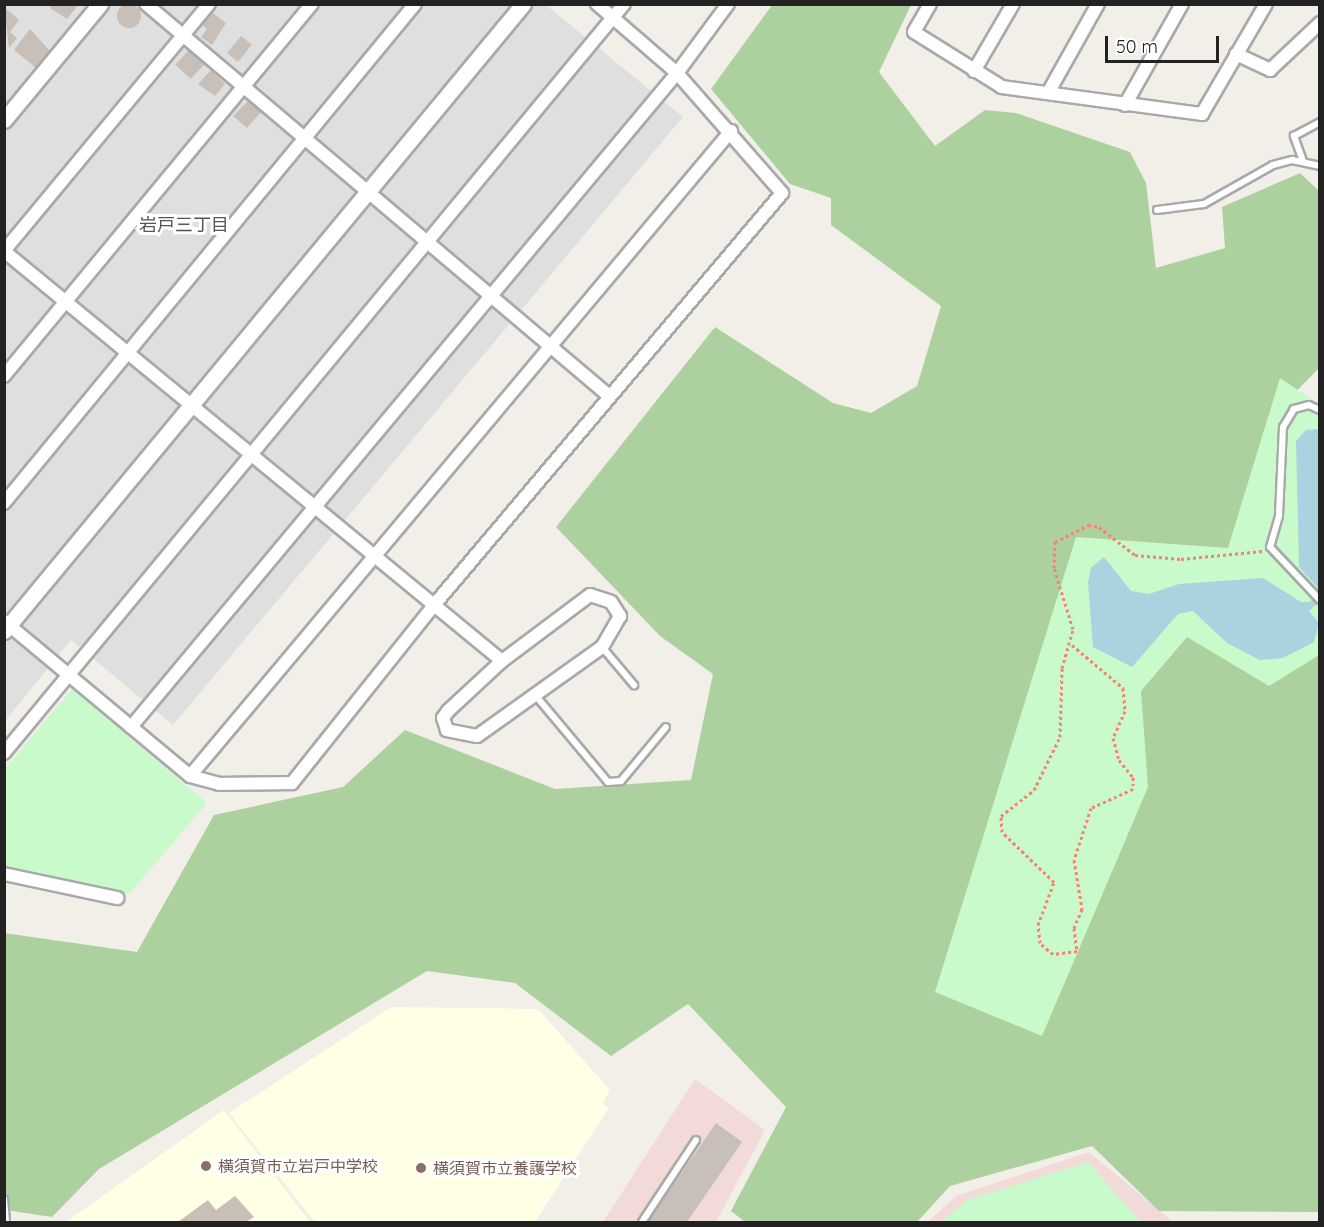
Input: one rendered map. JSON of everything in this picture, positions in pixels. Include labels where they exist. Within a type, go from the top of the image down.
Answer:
[{"type":"street","points":[[4,120],[100,4]]},
{"type":"street","points":[[146,4],[608,395]]},
{"type":"street","points":[[209,4],[4,251],[502,661]]},
{"type":"street","points":[[4,376],[245,88],[312,4]]},
{"type":"street","points":[[4,503],[415,4]]},
{"type":"street","points":[[523,4],[192,406],[6,625],[190,776],[219,784],[292,783],[434,605],[608,395],[782,194],[731,131],[677,73],[597,4]]},
{"type":"street","points":[[4,753],[624,4]]},
{"type":"street","points":[[131,727],[677,73],[728,4]]},
{"type":"street","points":[[930,4],[914,32],[1002,87],[1203,114],[1266,4]]},
{"type":"street","points":[[974,71],[1012,4]]},
{"type":"street","points":[[1048,93],[1098,4]]},
{"type":"street","points":[[1125,105],[1182,4]]},
{"type":"street","points":[[1236,54],[1270,70],[1320,23]]},
{"type":"street","points":[[190,776],[731,131]]},
{"type":"street","points":[[590,595],[611,602],[620,615],[602,647],[477,736],[447,730],[442,718],[502,661],[590,595]]},
{"type":"street","points":[[4,874],[117,898]]},
{"type":"lane","points":[[1303,161],[1294,136],[1320,122]]},
{"type":"lane","points":[[1157,210],[1204,204],[1273,165],[1303,161],[1320,166]]},
{"type":"lane","points":[[1320,410],[1309,405],[1294,409],[1283,428],[1279,516],[1270,547],[1320,600]]},
{"type":"lane","points":[[602,647],[634,685]]},
{"type":"lane","points":[[536,696],[608,782],[621,782],[666,727]]},
{"type":"lane","points":[[642,1222],[696,1140]]},
{"type":"lane","points":[[4,1199],[6,1222]]},
{"type":"path","points":[[1072,645],[1123,688],[1125,711],[1113,738],[1119,760],[1133,777],[1133,789],[1091,808],[1074,860],[1082,909],[1074,928],[1077,951],[1053,954],[1040,943],[1038,925],[1054,882],[1002,832],[1001,816],[1034,790],[1060,737],[1062,668],[1072,645],[1073,629],[1053,555],[1055,542],[1074,528],[1099,527],[1135,555],[1160,558],[1255,556],[1270,547]]},
{"type":"shaded area","points":[[5,5],[546,5],[683,117],[173,725],[71,640],[5,721]]},
{"type":"shaded area","name":"横須賀市立養護学校","points":[[391,1007],[538,1009],[610,1090],[603,1103],[608,1109],[535,1222],[315,1222],[229,1113]]},
{"type":"shaded area","points":[[695,1079],[765,1130],[716,1222],[603,1222]]},
{"type":"shaded area","name":"横須賀市立岩戸中学校","points":[[224,1110],[310,1222],[66,1222]]},
{"type":"shaded area","points":[[1089,1152],[1173,1222],[928,1222],[956,1196]]},
{"type":"green space","points":[[772,5],[911,5],[879,72],[935,146],[985,110],[1016,113],[1130,152],[1146,183],[1156,268],[1225,248],[1222,207],[1300,173],[1319,191],[1319,368],[1275,413],[1319,584],[1319,1212],[1159,1211],[1092,1146],[950,1186],[917,1222],[745,1222],[731,1211],[786,1107],[688,1004],[611,1056],[515,983],[427,971],[99,1169],[52,1217],[5,1210],[4,933],[137,952],[214,815],[343,787],[405,730],[555,789],[691,780],[713,674],[660,636],[556,527],[715,327],[833,403],[871,413],[917,386],[941,306],[831,225],[831,198],[790,184],[711,89]]},
{"type":"green space","points":[[1280,378],[1319,404],[1319,655],[1269,686],[1187,637],[1141,691],[1148,787],[1042,1036],[935,992],[1076,537],[1228,548]]},
{"type":"green space","points":[[72,689],[207,803],[129,894],[5,870],[5,769]]},
{"type":"green space","points":[[1088,1162],[1141,1222],[941,1222],[967,1200]]},
{"type":"water","points":[[1319,429],[1319,589],[1299,567],[1296,441],[1306,430]]},
{"type":"water","points":[[1104,557],[1131,591],[1149,594],[1179,584],[1263,578],[1301,602],[1310,602],[1319,589],[1319,602],[1309,611],[1319,623],[1314,642],[1283,658],[1260,660],[1227,643],[1193,611],[1178,614],[1132,667],[1093,647],[1088,583],[1091,568]]},
{"type":"building","points":[[53,4],[79,4],[67,19],[50,8]]},
{"type":"building","points":[[129,4],[134,5],[140,11],[140,21],[134,27],[129,28],[124,27],[118,21],[117,16],[118,11],[124,5]]},
{"type":"building","points":[[4,7],[19,20],[10,32],[17,38],[9,48]]},
{"type":"building","points":[[213,13],[226,23],[212,45],[201,37],[207,29],[202,25]]},
{"type":"building","points":[[30,29],[50,51],[36,68],[14,50]]},
{"type":"building","points":[[241,36],[252,45],[238,62],[227,53]]},
{"type":"building","points":[[189,50],[204,64],[191,79],[175,65]]},
{"type":"building","points":[[211,70],[225,84],[215,96],[198,84]]},
{"type":"building","points":[[251,98],[262,111],[247,128],[233,116]]},
{"type":"building","points":[[716,1123],[742,1142],[687,1222],[648,1222]]},
{"type":"building","points":[[235,1196],[254,1217],[246,1222],[178,1222],[208,1200],[216,1210]]},
{"type":"place","name":"横須賀市立岩戸中学校","points":[[206,1166]]},
{"type":"place","name":"横須賀市立養護学校","points":[[421,1168]]},
{"type":"district","name":"岩戸三丁目","points":[[184,225]]}]
